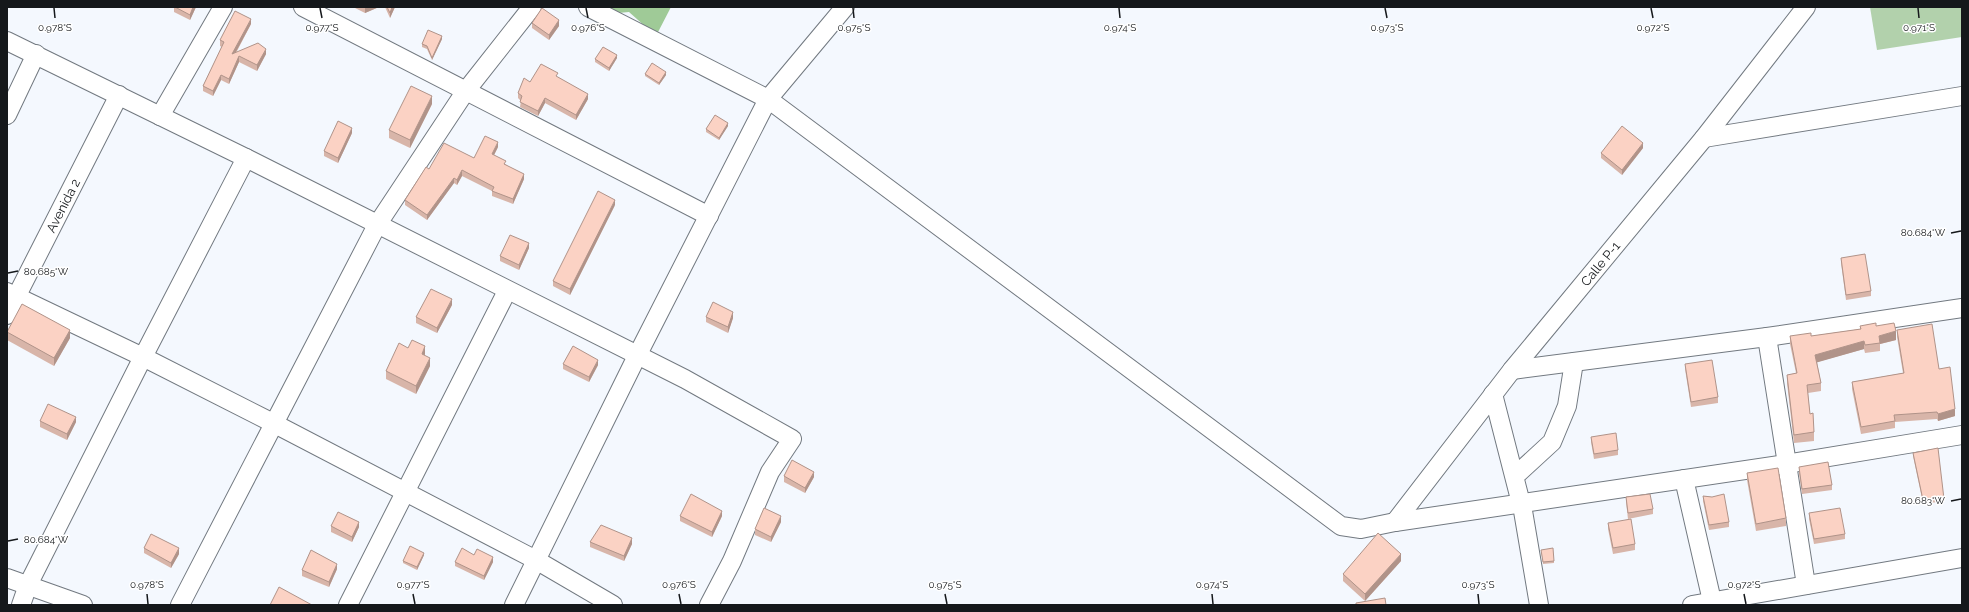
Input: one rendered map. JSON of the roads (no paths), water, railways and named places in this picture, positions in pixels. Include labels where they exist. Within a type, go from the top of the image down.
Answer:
[{"type":"street","points":[[160,116],[223,7]]},
{"type":"street","points":[[303,7],[465,92],[709,216]]},
{"type":"street","points":[[180,605],[273,423],[377,225],[465,92],[532,7]]},
{"type":"street","points":[[588,7],[768,99],[1341,526],[1360,529],[1395,522],[1786,464],[1962,435]]},
{"type":"street","points":[[514,605],[637,356],[768,99],[845,7]]},
{"type":"street","name":"Calle P-1","points":[[1395,522],[1512,370],[1704,138],[1806,7]]},
{"type":"street","points":[[7,41],[246,158],[507,291],[685,379],[792,439],[770,472],[732,561],[709,605]]},
{"type":"street","points":[[7,115],[36,54]]},
{"type":"street","name":"Avenida 2","points":[[7,315],[12,294],[119,95]]},
{"type":"street","points":[[1704,138],[1962,96]]},
{"type":"street","points":[[21,605],[28,585],[143,357],[246,158]]},
{"type":"street","points":[[348,605],[507,291]]},
{"type":"street","points":[[12,294],[143,357],[405,491],[536,560],[613,605]]},
{"type":"street","points":[[1512,370],[1767,337],[1962,308]]},
{"type":"street","points":[[1767,337],[1806,585]]},
{"type":"street","points":[[1515,476],[1552,442],[1567,406],[1574,362]]},
{"type":"street","points":[[1493,394],[1521,503],[1539,605]]},
{"type":"street","points":[[1684,479],[1712,602]]},
{"type":"street","points":[[1692,605],[1962,558]]},
{"type":"street","points":[[7,578],[83,605]]}]
